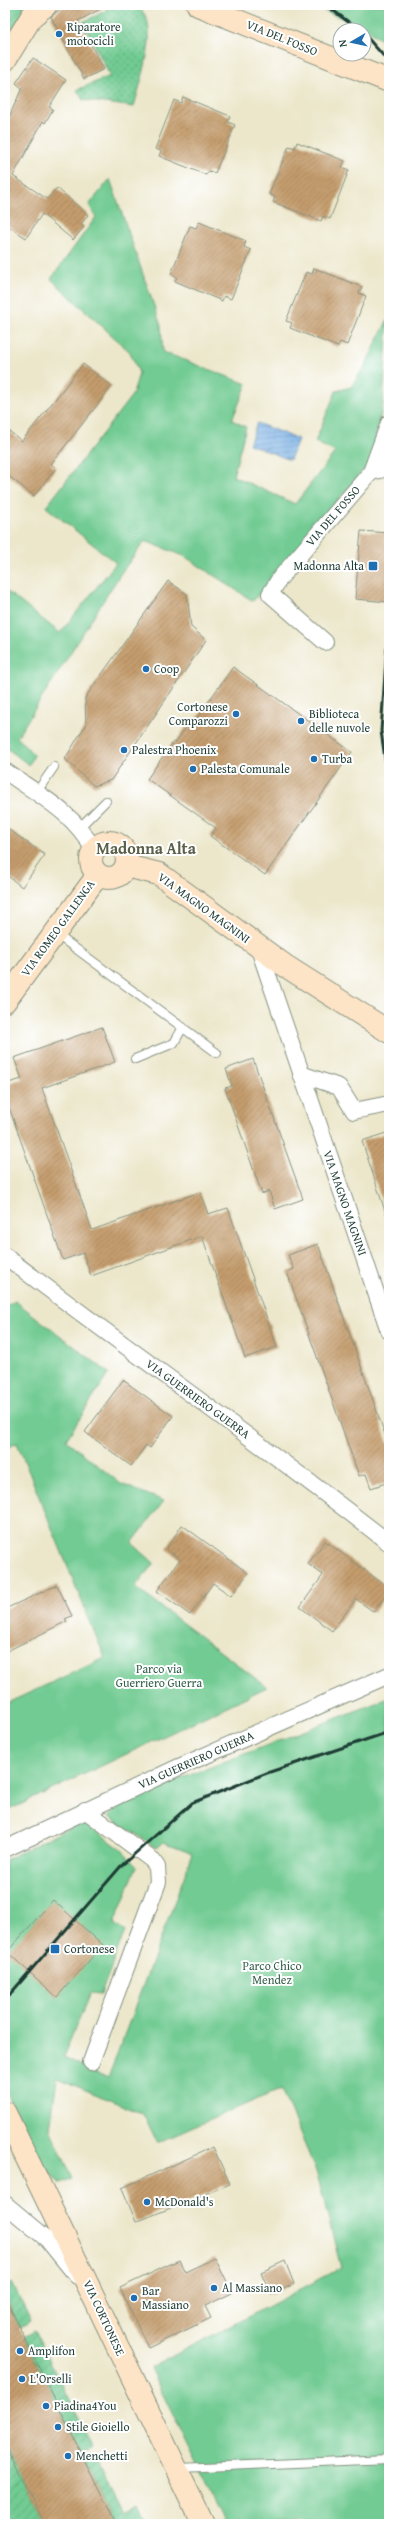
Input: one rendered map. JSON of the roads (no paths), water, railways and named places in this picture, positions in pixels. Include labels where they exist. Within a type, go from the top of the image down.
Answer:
[{"type":"main road","points":[[5,60],[32,16],[46,5]]},
{"type":"main road","name":"VIA DEL FOSSO","points":[[202,6],[389,81]]},
{"type":"main road","points":[[104,842],[117,843],[126,853],[126,866],[119,875],[114,878],[98,875],[91,866],[93,849],[104,842]]},
{"type":"main road","name":"VIA MAGNO MAGNINI","points":[[126,866],[159,874],[258,946],[389,1032]]},
{"type":"main road","name":"VIA ROMEO GALLENGA","points":[[5,1001],[98,875]]},
{"type":"main road","name":"VIA CORTONESE","points":[[5,2113],[203,2524]]},
{"type":"street","points":[[371,472],[389,423]]},
{"type":"street","points":[[371,472],[389,468]]},
{"type":"street","name":"VIA DEL FOSSO","points":[[325,642],[270,594],[280,578],[371,472]]},
{"type":"street","points":[[5,771],[73,819],[93,849]]},
{"type":"street","name":"VIA MAGNO MAGNINI","points":[[258,946],[389,1331]]},
{"type":"street","points":[[301,1074],[340,1087],[354,1111],[389,1104]]},
{"type":"street","name":"VIA GUERRIERO GUERRA","points":[[5,1256],[110,1336],[295,1469],[389,1543]]},
{"type":"street","name":"VIA GUERRIERO GUERRA","points":[[5,1849],[85,1810],[389,1675]]},
{"type":"street","points":[[85,1810],[152,1860],[159,1873],[158,1882],[91,2062]]},
{"type":"street","points":[[5,2204],[46,2239],[94,2297]]},
{"type":"lane","points":[[36,793],[54,767]]},
{"type":"lane","points":[[80,828],[106,801]]},
{"type":"lane","points":[[55,933],[217,1053]]},
{"type":"lane","points":[[135,1059],[174,1043],[183,1027]]},
{"type":"lane","points":[[176,2468],[389,2458]]},
{"type":"water","points":[[257,423],[298,439],[290,460],[249,444]]},
{"type":"railway","points":[[326,5],[348,22]]},
{"type":"railway","points":[[372,43],[389,62]]},
{"type":"railway","points":[[389,617],[381,731],[389,786]]},
{"type":"railway","points":[[5,2000],[121,1866],[192,1803],[267,1773],[389,1732]]},
{"type":"place","name":"Riparatore motocicli","points":[[59,34]]},
{"type":"place","name":"Madonna Alta","points":[[373,566]]},
{"type":"place","name":"Coop","points":[[146,669]]},
{"type":"place","name":"Cortonese Comparozzi","points":[[236,714]]},
{"type":"place","name":"Biblioteca delle nuvole","points":[[301,721]]},
{"type":"place","name":"Palestra Phoenix","points":[[124,750]]},
{"type":"place","name":"Turba","points":[[314,759]]},
{"type":"place","name":"Palesta Comunale","points":[[193,769]]},
{"type":"place","name":"Cortonese","points":[[55,1949]]},
{"type":"place","name":"McDonald's","points":[[147,2202]]},
{"type":"place","name":"Al Massiano","points":[[214,2288]]},
{"type":"place","name":"Bar Massiano","points":[[134,2298]]},
{"type":"place","name":"Amplifon","points":[[20,2351]]},
{"type":"place","name":"L'Orselli","points":[[22,2379]]},
{"type":"place","name":"Piadina4You","points":[[46,2406]]},
{"type":"place","name":"Stile Gioiello","points":[[58,2427]]},
{"type":"place","name":"Menchetti","points":[[68,2456]]},
{"type":"district","name":"Madonna Alta","points":[[146,848]]},
{"type":"park label","name":"Parco via Guerriero Guerra","points":[[159,1676]]},
{"type":"park label","name":"Parco Chico Mendez","points":[[272,1973]]}]
